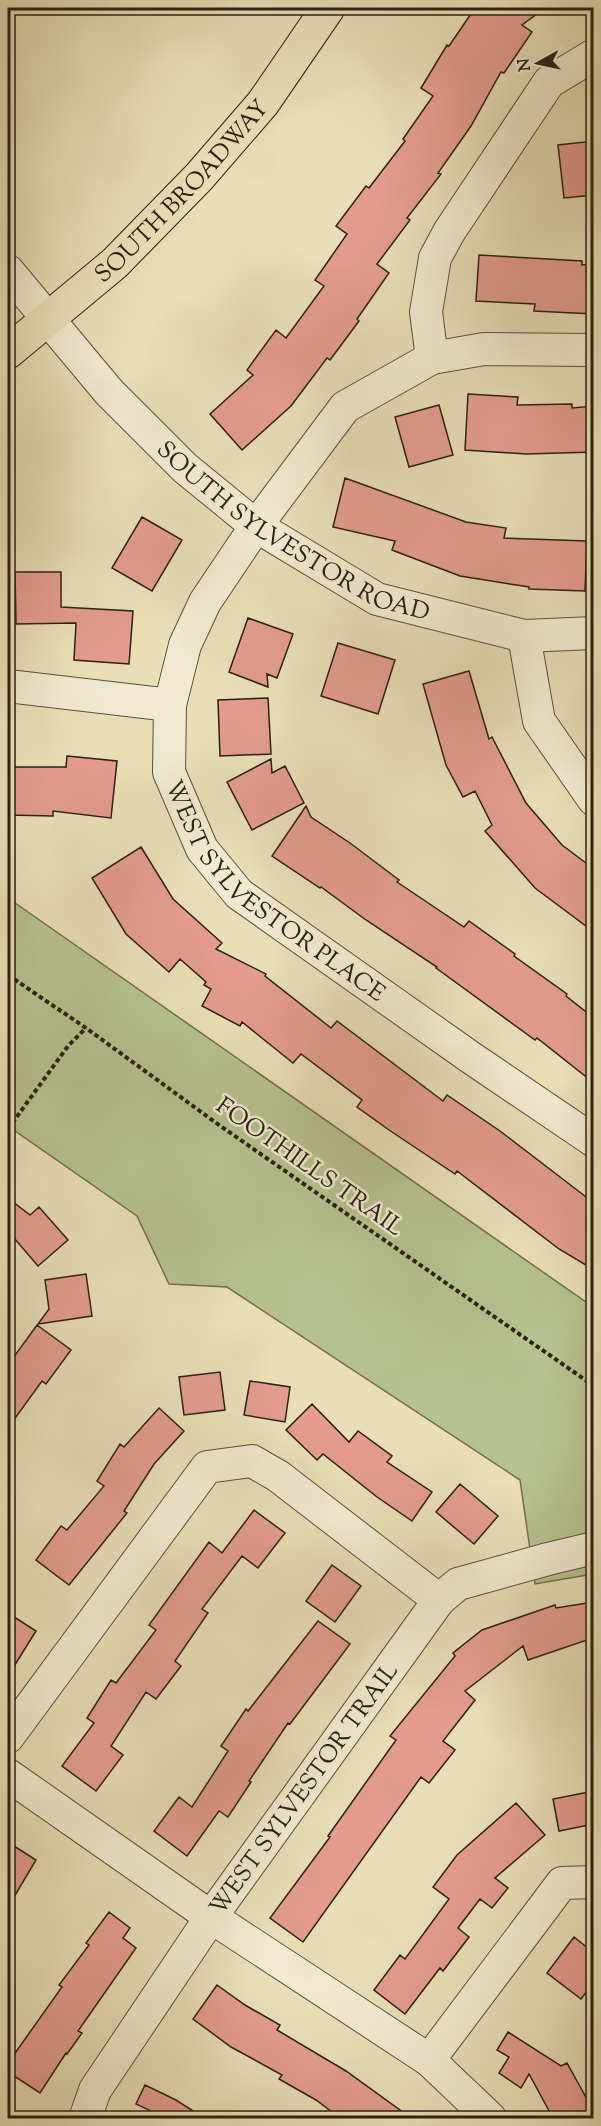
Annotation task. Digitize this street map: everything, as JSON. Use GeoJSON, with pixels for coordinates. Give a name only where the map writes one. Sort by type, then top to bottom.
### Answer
{"type":"FeatureCollection","features":[{"type":"Feature","properties":{"kind":"main road","name":"SOUTH BROADWAY"},"geometry":{"type":"LineString","coordinates":[[8,352],[115,263],[199,177],[262,103],[328,8]]}},
{"type":"Feature","properties":{"kind":"street"},"geometry":{"type":"LineString","coordinates":[[432,358],[426,312],[435,258],[449,232],[549,82],[594,55]]}},
{"type":"Feature","properties":{"kind":"street","name":"SOUTH SYLVESTOR ROAD"},"geometry":{"type":"LineString","coordinates":[[8,271],[109,392],[185,468],[256,526],[377,599],[524,636],[594,633]]}},
{"type":"Feature","properties":{"kind":"street","name":"WEST SYLVESTOR PLACE"},"geometry":{"type":"LineString","coordinates":[[594,350],[484,349],[432,358],[345,407],[256,526],[205,602],[185,645],[170,705],[169,772],[202,849],[239,894],[470,1058],[594,1141]]}},
{"type":"Feature","properties":{"kind":"street"},"geometry":{"type":"LineString","coordinates":[[524,636],[539,721],[594,800]]}},
{"type":"Feature","properties":{"kind":"street"},"geometry":{"type":"LineString","coordinates":[[8,686],[170,705]]}},
{"type":"Feature","properties":{"kind":"street"},"geometry":{"type":"LineString","coordinates":[[8,1737],[207,1467],[252,1461],[278,1476],[440,1600]]}},
{"type":"Feature","properties":{"kind":"street","name":"WEST SYLVESTOR TRAIL"},"geometry":{"type":"LineString","coordinates":[[89,2118],[87,2113],[94,2090],[211,1917],[440,1600],[458,1584],[594,1548]]}},
{"type":"Feature","properties":{"kind":"street"},"geometry":{"type":"LineString","coordinates":[[8,1775],[211,1917],[429,2060],[490,2118]]}},
{"type":"Feature","properties":{"kind":"street"},"geometry":{"type":"LineString","coordinates":[[429,2060],[562,1883],[594,1882]]}},
{"type":"Feature","properties":{"kind":"path","name":"FOOTHILLS TRAIL"},"geometry":{"type":"LineString","coordinates":[[8,975],[594,1386]]}},
{"type":"Feature","properties":{"kind":"path"},"geometry":{"type":"LineString","coordinates":[[8,1129],[68,1046],[86,1028]]}},
{"type":"Feature","properties":{"kind":"green space"},"geometry":{"type":"Polygon","coordinates":[[[8,898],[593,1307],[593,1574],[535,1584],[520,1480],[227,1287],[169,1284],[137,1216],[8,1126],[8,898]]]}},
{"type":"Feature","properties":{"kind":"building"},"geometry":{"type":"Polygon","coordinates":[[[475,8],[545,8],[522,25],[532,32],[504,73],[501,72],[471,126],[438,173],[441,174],[407,218],[410,220],[377,264],[389,273],[357,319],[359,321],[330,360],[327,358],[291,406],[242,450],[210,414],[253,375],[247,370],[276,330],[286,338],[324,286],[315,280],[347,234],[336,226],[366,186],[369,188],[405,141],[403,139],[433,96],[421,88],[447,45],[449,46],[475,8]]]}},
{"type":"Feature","properties":{"kind":"building"},"geometry":{"type":"Polygon","coordinates":[[[594,141],[594,195],[564,198],[558,145],[594,141]]]}},
{"type":"Feature","properties":{"kind":"building"},"geometry":{"type":"Polygon","coordinates":[[[479,255],[582,261],[582,265],[594,264],[594,314],[534,311],[535,304],[476,301],[479,255]]]}},
{"type":"Feature","properties":{"kind":"building"},"geometry":{"type":"Polygon","coordinates":[[[468,394],[518,397],[517,405],[572,404],[572,408],[594,406],[594,452],[526,454],[465,450],[468,394]]]}},
{"type":"Feature","properties":{"kind":"building"},"geometry":{"type":"Polygon","coordinates":[[[439,405],[453,455],[409,467],[395,417],[439,405]]]}},
{"type":"Feature","properties":{"kind":"building"},"geometry":{"type":"Polygon","coordinates":[[[345,478],[466,522],[506,528],[504,538],[587,541],[585,591],[529,589],[529,587],[460,576],[392,550],[395,541],[333,527],[345,478]]]}},
{"type":"Feature","properties":{"kind":"building"},"geometry":{"type":"Polygon","coordinates":[[[142,517],[182,540],[152,591],[112,568],[142,517]]]}},
{"type":"Feature","properties":{"kind":"building"},"geometry":{"type":"Polygon","coordinates":[[[15,572],[61,572],[61,607],[133,611],[129,664],[74,660],[76,623],[16,624],[15,572]]]}},
{"type":"Feature","properties":{"kind":"building"},"geometry":{"type":"Polygon","coordinates":[[[248,618],[293,634],[277,678],[267,674],[268,687],[229,672],[248,618]]]}},
{"type":"Feature","properties":{"kind":"building"},"geometry":{"type":"Polygon","coordinates":[[[338,643],[395,660],[378,714],[321,696],[338,643]]]}},
{"type":"Feature","properties":{"kind":"building"},"geometry":{"type":"Polygon","coordinates":[[[469,671],[489,739],[492,737],[526,803],[562,845],[594,869],[594,932],[535,888],[485,831],[492,825],[475,791],[463,797],[446,765],[423,684],[469,671]]]}},
{"type":"Feature","properties":{"kind":"building"},"geometry":{"type":"Polygon","coordinates":[[[268,698],[271,754],[220,756],[218,700],[268,698]]]}},
{"type":"Feature","properties":{"kind":"building"},"geometry":{"type":"Polygon","coordinates":[[[67,756],[117,761],[111,818],[53,811],[53,816],[8,815],[8,767],[66,767],[67,756]]]}},
{"type":"Feature","properties":{"kind":"building"},"geometry":{"type":"Polygon","coordinates":[[[271,759],[272,773],[285,766],[304,803],[252,830],[227,782],[271,759]]]}},
{"type":"Feature","properties":{"kind":"building"},"geometry":{"type":"Polygon","coordinates":[[[306,806],[311,817],[399,880],[397,882],[464,927],[469,921],[567,994],[566,996],[594,1018],[594,1083],[537,1038],[535,1040],[437,967],[272,856],[306,806]]]}},
{"type":"Feature","properties":{"kind":"building"},"geometry":{"type":"Polygon","coordinates":[[[141,847],[173,899],[222,943],[216,949],[266,974],[265,976],[331,1028],[337,1021],[443,1101],[447,1095],[500,1131],[594,1203],[594,1270],[559,1249],[457,1171],[455,1174],[357,1107],[362,1100],[301,1054],[293,1063],[242,1022],[240,1026],[202,1006],[211,989],[204,985],[206,982],[180,959],[169,972],[126,934],[92,878],[141,847]]]}},
{"type":"Feature","properties":{"kind":"building"},"geometry":{"type":"Polygon","coordinates":[[[8,1198],[30,1215],[39,1207],[68,1240],[38,1266],[8,1231],[8,1198]]]}},
{"type":"Feature","properties":{"kind":"building"},"geometry":{"type":"Polygon","coordinates":[[[86,1274],[92,1316],[38,1324],[49,1309],[45,1280],[86,1274]]]}},
{"type":"Feature","properties":{"kind":"building"},"geometry":{"type":"Polygon","coordinates":[[[37,1325],[71,1350],[46,1384],[42,1381],[8,1428],[8,1365],[37,1325]]]}},
{"type":"Feature","properties":{"kind":"building"},"geometry":{"type":"Polygon","coordinates":[[[220,1372],[225,1410],[184,1415],[179,1377],[220,1372]]]}},
{"type":"Feature","properties":{"kind":"building"},"geometry":{"type":"Polygon","coordinates":[[[250,1381],[290,1387],[285,1422],[244,1415],[250,1381]]]}},
{"type":"Feature","properties":{"kind":"building"},"geometry":{"type":"Polygon","coordinates":[[[312,1404],[349,1442],[358,1431],[392,1456],[387,1462],[432,1492],[412,1521],[377,1497],[323,1454],[317,1460],[286,1430],[312,1404]]]}},
{"type":"Feature","properties":{"kind":"building"},"geometry":{"type":"Polygon","coordinates":[[[159,1408],[184,1431],[154,1464],[124,1511],[127,1513],[69,1585],[36,1560],[61,1526],[67,1530],[104,1486],[97,1481],[120,1444],[124,1447],[159,1408]]]}},
{"type":"Feature","properties":{"kind":"building"},"geometry":{"type":"Polygon","coordinates":[[[460,1484],[498,1516],[474,1544],[436,1512],[460,1484]]]}},
{"type":"Feature","properties":{"kind":"building"},"geometry":{"type":"Polygon","coordinates":[[[254,1510],[285,1533],[258,1568],[242,1556],[202,1609],[208,1613],[175,1661],[181,1666],[156,1699],[146,1692],[111,1746],[123,1755],[96,1791],[62,1766],[94,1723],[87,1718],[111,1680],[116,1683],[156,1630],[149,1625],[209,1542],[222,1553],[254,1510]]]}},
{"type":"Feature","properties":{"kind":"building"},"geometry":{"type":"Polygon","coordinates":[[[332,1565],[361,1586],[335,1622],[306,1601],[332,1565]]]}},
{"type":"Feature","properties":{"kind":"building"},"geometry":{"type":"Polygon","coordinates":[[[594,1602],[594,1640],[584,1641],[528,1660],[523,1646],[465,1691],[475,1700],[443,1741],[455,1750],[429,1783],[421,1777],[303,1942],[270,1918],[330,1837],[328,1836],[396,1740],[390,1736],[455,1656],[453,1653],[482,1630],[555,1605],[556,1608],[594,1602]]]}},
{"type":"Feature","properties":{"kind":"building"},"geometry":{"type":"Polygon","coordinates":[[[8,1613],[36,1631],[8,1676],[8,1613]]]}},
{"type":"Feature","properties":{"kind":"building"},"geometry":{"type":"Polygon","coordinates":[[[318,1621],[350,1644],[290,1724],[288,1723],[228,1817],[219,1811],[187,1856],[154,1831],[179,1797],[192,1807],[228,1751],[221,1746],[246,1709],[248,1711],[318,1621]]]}},
{"type":"Feature","properties":{"kind":"building"},"geometry":{"type":"Polygon","coordinates":[[[594,1791],[594,1824],[559,1831],[553,1799],[594,1791]]]}},
{"type":"Feature","properties":{"kind":"building"},"geometry":{"type":"Polygon","coordinates":[[[516,1803],[545,1835],[495,1878],[508,1888],[492,1908],[480,1899],[458,1928],[469,1937],[443,1971],[440,1968],[405,2014],[374,1990],[400,1955],[405,1959],[449,1899],[433,1887],[457,1855],[516,1803]]]}},
{"type":"Feature","properties":{"kind":"building"},"geometry":{"type":"Polygon","coordinates":[[[14,1846],[36,1860],[8,1907],[8,1857],[14,1846]]]}},
{"type":"Feature","properties":{"kind":"building"},"geometry":{"type":"Polygon","coordinates":[[[109,1912],[130,1928],[123,1938],[136,1948],[78,2031],[82,2033],[40,2093],[8,2072],[8,2063],[62,1987],[59,1985],[89,1945],[86,1943],[109,1912]]]}},
{"type":"Feature","properties":{"kind":"building"},"geometry":{"type":"Polygon","coordinates":[[[574,1937],[594,1953],[594,1982],[581,1999],[547,1973],[574,1937]]]}},
{"type":"Feature","properties":{"kind":"building"},"geometry":{"type":"Polygon","coordinates":[[[217,1985],[245,2005],[280,2025],[277,2030],[346,2071],[411,2118],[340,2118],[316,2100],[279,2079],[282,2075],[231,2047],[193,2019],[217,1985]]]}},
{"type":"Feature","properties":{"kind":"building"},"geometry":{"type":"Polygon","coordinates":[[[508,2032],[561,2066],[567,2063],[594,2112],[594,2118],[553,2118],[529,2074],[521,2088],[499,2073],[509,2057],[497,2050],[508,2032]]]}},
{"type":"Feature","properties":{"kind":"building"},"geometry":{"type":"Polygon","coordinates":[[[145,2085],[176,2100],[204,2118],[145,2118],[149,2110],[136,2104],[145,2085]]]}}]}
